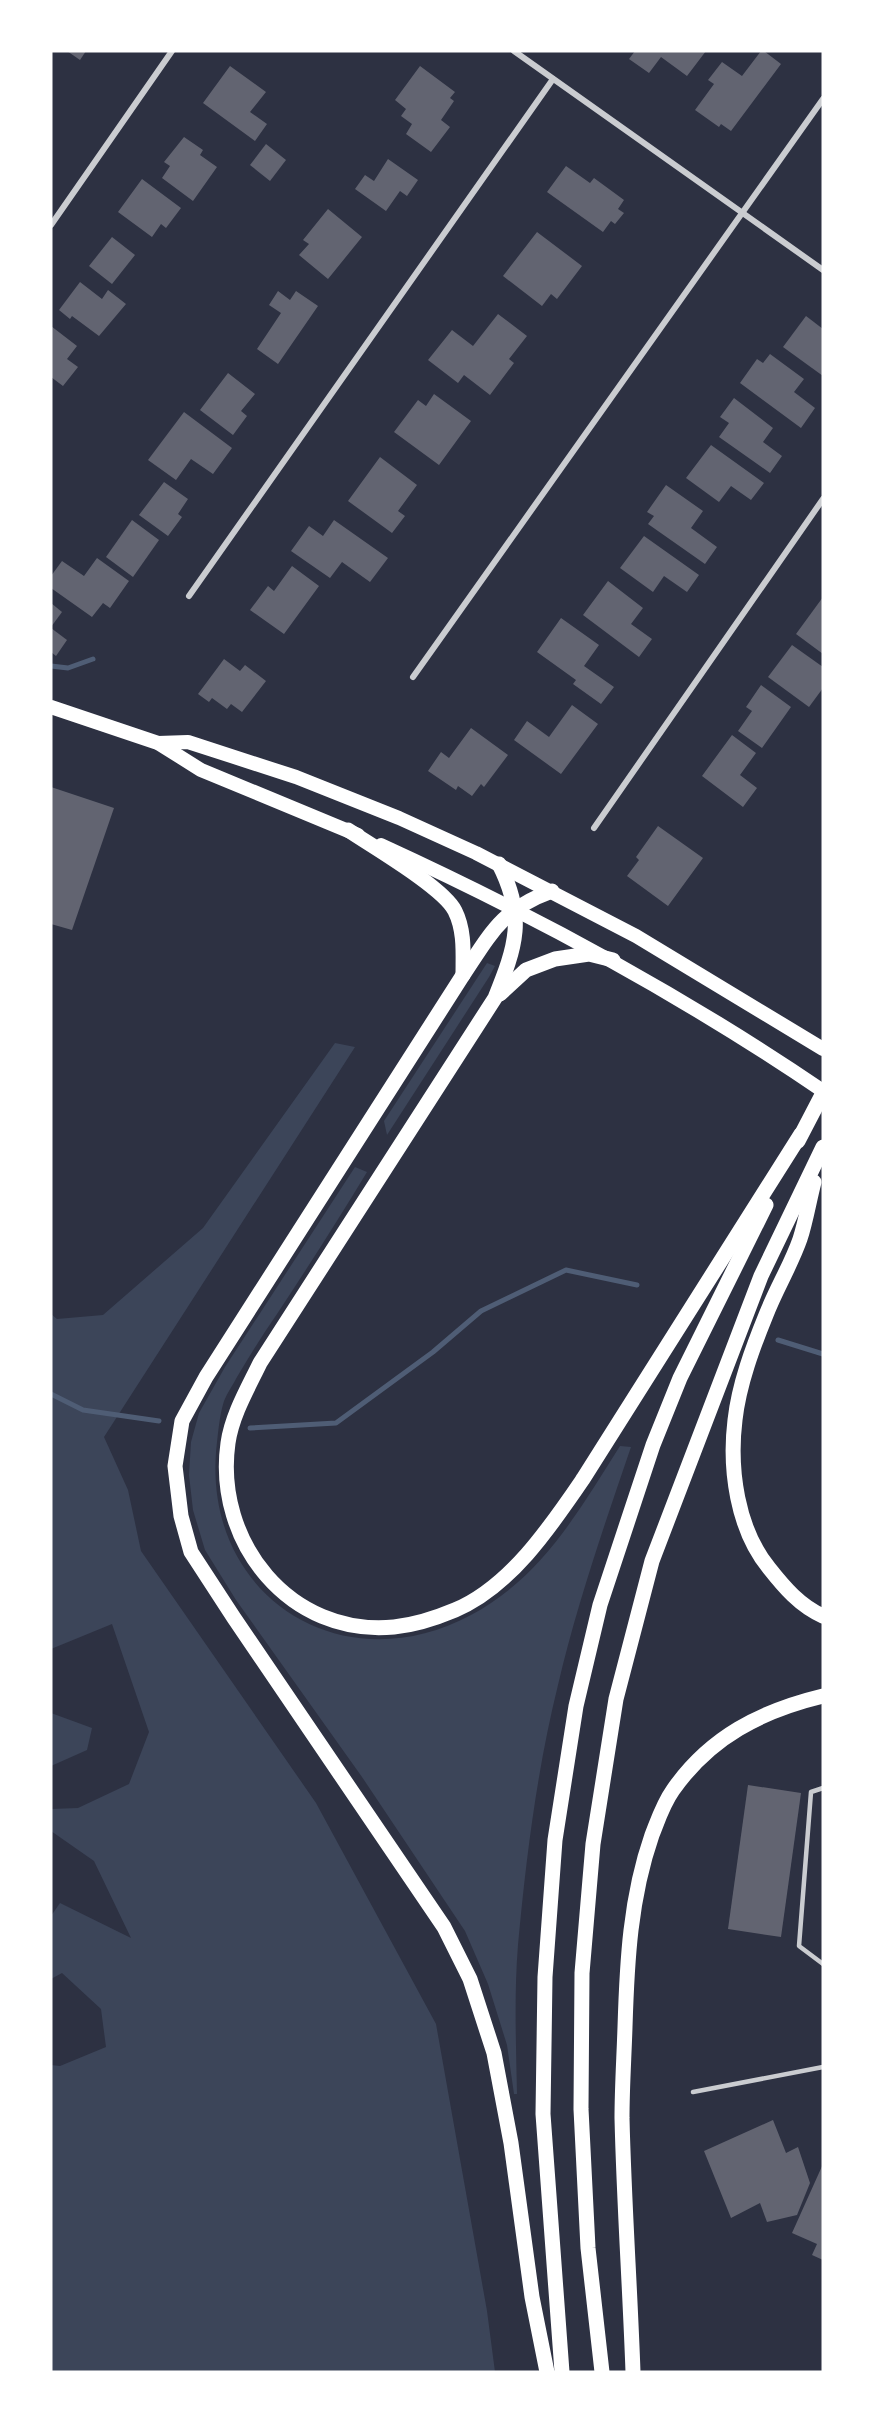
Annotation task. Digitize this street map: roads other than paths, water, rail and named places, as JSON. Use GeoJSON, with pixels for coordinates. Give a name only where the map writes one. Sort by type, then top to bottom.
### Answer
{"type":"FeatureCollection","features":[{"type":"Feature","properties":{"kind":"highway"},"geometry":{"type":"LineString","coordinates":[[348,830],[430,885],[455,909],[463,937],[463,975]]}},
{"type":"Feature","properties":{"kind":"highway"},"geometry":{"type":"LineString","coordinates":[[499,864],[511,893],[515,944],[495,998],[260,1364],[240,1403],[228,1442],[226,1486],[234,1521],[248,1552],[268,1579],[295,1602],[324,1617],[372,1627],[394,1627],[421,1622],[457,1610],[505,1576],[531,1549],[583,1479],[801,1134]]}},
{"type":"Feature","properties":{"kind":"highway"},"geometry":{"type":"LineString","coordinates":[[547,2372],[532,2297],[511,2143],[494,2053],[470,1979],[444,1927],[191,1552],[181,1516],[175,1466],[182,1421],[206,1377],[463,975],[497,924],[514,909],[552,891]]}},
{"type":"Feature","properties":{"kind":"highway"},"geometry":{"type":"LineString","coordinates":[[495,998],[526,970],[555,959],[589,954],[613,960]]}},
{"type":"Feature","properties":{"kind":"highway"},"geometry":{"type":"LineString","coordinates":[[562,2372],[543,2114],[545,1977],[555,1840],[576,1706],[600,1605],[653,1444],[680,1378],[823,1092]]}},
{"type":"Feature","properties":{"kind":"highway"},"geometry":{"type":"LineString","coordinates":[[822,1148],[800,1240],[766,1314],[748,1364],[735,1419],[734,1469],[742,1516],[758,1555],[785,1588],[813,1611],[823,1616]]}},
{"type":"Feature","properties":{"kind":"highway"},"geometry":{"type":"LineString","coordinates":[[602,2372],[588,2248],[582,2132],[582,1973],[593,1844],[616,1699],[652,1561],[761,1276],[822,1148]]}},
{"type":"Feature","properties":{"kind":"highway"},"geometry":{"type":"LineString","coordinates":[[633,2372],[622,2117],[627,1956],[633,1906],[645,1856],[661,1812],[672,1791],[707,1751],[726,1735],[752,1721],[795,1703],[823,1696]]}},
{"type":"Feature","properties":{"kind":"main road"},"geometry":{"type":"LineString","coordinates":[[51,707],[158,743],[201,770],[348,830],[514,909],[613,960],[783,1064],[823,1092]]}},
{"type":"Feature","properties":{"kind":"main road"},"geometry":{"type":"LineString","coordinates":[[158,743],[188,742],[296,777],[399,818],[499,864],[636,936],[823,1049]]}},
{"type":"Feature","properties":{"kind":"street"},"geometry":{"type":"LineString","coordinates":[[51,225],[172,51]]}},
{"type":"Feature","properties":{"kind":"street"},"geometry":{"type":"LineString","coordinates":[[514,51],[823,270]]}},
{"type":"Feature","properties":{"kind":"street"},"geometry":{"type":"LineString","coordinates":[[189,596],[553,79]]}},
{"type":"Feature","properties":{"kind":"street"},"geometry":{"type":"LineString","coordinates":[[413,677],[823,99]]}},
{"type":"Feature","properties":{"kind":"street"},"geometry":{"type":"LineString","coordinates":[[594,828],[823,499]]}},
{"type":"Feature","properties":{"kind":"lane"},"geometry":{"type":"LineString","coordinates":[[823,1788],[811,1792],[799,1946],[823,1964]]}},
{"type":"Feature","properties":{"kind":"lane"},"geometry":{"type":"LineString","coordinates":[[693,2092],[823,2067]]}},
{"type":"Feature","properties":{"kind":"waterway"},"geometry":{"type":"LineString","coordinates":[[51,666],[68,668],[93,659]]}},
{"type":"Feature","properties":{"kind":"waterway"},"geometry":{"type":"LineString","coordinates":[[250,1428],[336,1423],[433,1352],[481,1311],[566,1270],[637,1285]]}},
{"type":"Feature","properties":{"kind":"waterway"},"geometry":{"type":"LineString","coordinates":[[778,1340],[823,1354]]}},
{"type":"Feature","properties":{"kind":"waterway"},"geometry":{"type":"LineString","coordinates":[[51,1394],[83,1410],[159,1421]]}}]}
